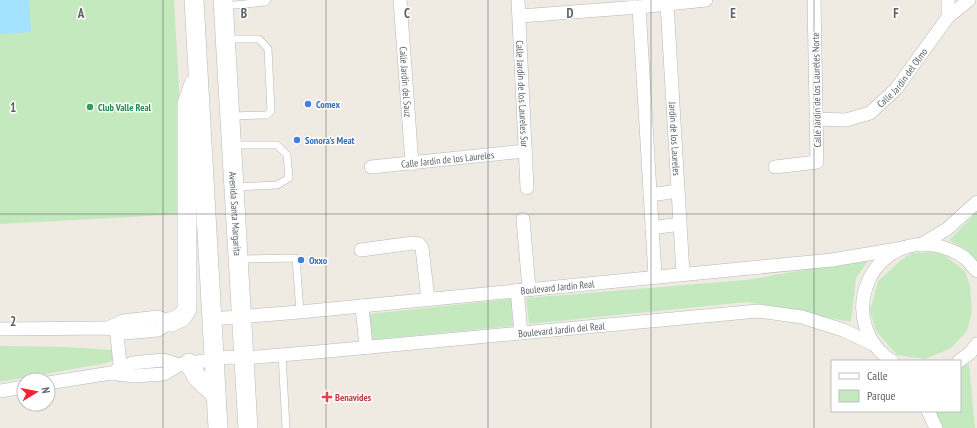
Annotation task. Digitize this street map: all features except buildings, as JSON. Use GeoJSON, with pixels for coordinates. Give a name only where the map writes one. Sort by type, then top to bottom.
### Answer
{"type":"FeatureCollection","features":[{"type":"Feature","properties":{"kind":"main road"},"geometry":{"type":"LineString","coordinates":[[194,0],[218,428]]}},
{"type":"Feature","properties":{"kind":"main road","name":"Avenida Santa Margarita"},"geometry":{"type":"LineString","coordinates":[[224,3],[248,428]]}},
{"type":"Feature","properties":{"kind":"main road"},"geometry":{"type":"LineString","coordinates":[[197,45],[212,46],[216,51],[225,110],[230,116]]}},
{"type":"Feature","properties":{"kind":"main road"},"geometry":{"type":"LineString","coordinates":[[171,322],[182,316],[187,309],[187,104],[198,72]]}},
{"type":"Feature","properties":{"kind":"main road"},"geometry":{"type":"LineString","coordinates":[[184,364],[216,395]]}},
{"type":"Feature","properties":{"kind":"street","name":"Calle Jardín del Sauz"},"geometry":{"type":"LineString","coordinates":[[400,0],[412,164]]}},
{"type":"Feature","properties":{"kind":"street","name":"Calle Jardín de los Laureles Sur"},"geometry":{"type":"LineString","coordinates":[[518,0],[520,16],[527,188]]}},
{"type":"Feature","properties":{"kind":"street"},"geometry":{"type":"LineString","coordinates":[[520,16],[639,7],[706,0]]}},
{"type":"Feature","properties":{"kind":"street","name":"Calle Jardín de los Laureles Norte"},"geometry":{"type":"LineString","coordinates":[[775,167],[817,162],[814,0]]}},
{"type":"Feature","properties":{"kind":"street"},"geometry":{"type":"LineString","coordinates":[[948,0],[948,17]]}},
{"type":"Feature","properties":{"kind":"street","name":"Calle Jardín del Olmo"},"geometry":{"type":"LineString","coordinates":[[816,118],[846,120],[870,113],[896,89],[948,17],[969,0]]}},
{"type":"Feature","properties":{"kind":"street","name":"Jardín de los Laureles"},"geometry":{"type":"LineString","coordinates":[[667,4],[683,274]]}},
{"type":"Feature","properties":{"kind":"street"},"geometry":{"type":"LineString","coordinates":[[639,7],[655,276]]}},
{"type":"Feature","properties":{"kind":"street","name":"Calle Jardín de los Laureles"},"geometry":{"type":"LineString","coordinates":[[371,167],[526,152]]}},
{"type":"Feature","properties":{"kind":"street"},"geometry":{"type":"LineString","coordinates":[[650,194],[678,191]]}},
{"type":"Feature","properties":{"kind":"street"},"geometry":{"type":"LineString","coordinates":[[922,244],[947,229],[977,202]]}},
{"type":"Feature","properties":{"kind":"street"},"geometry":{"type":"LineString","coordinates":[[521,333],[523,290],[523,219]]}},
{"type":"Feature","properties":{"kind":"street"},"geometry":{"type":"LineString","coordinates":[[652,228],[680,224]]}},
{"type":"Feature","properties":{"kind":"street"},"geometry":{"type":"LineString","coordinates":[[361,250],[413,243],[419,244],[422,248],[428,299]]}},
{"type":"Feature","properties":{"kind":"street"},"geometry":{"type":"LineString","coordinates":[[922,244],[944,247],[964,257],[977,271]]}},
{"type":"Feature","properties":{"kind":"street","name":"Boulevard Jardín Real"},"geometry":{"type":"LineString","coordinates":[[211,319],[300,312],[655,276],[832,260],[922,244]]}},
{"type":"Feature","properties":{"kind":"street"},"geometry":{"type":"LineString","coordinates":[[891,360],[873,344],[866,329],[862,312],[863,295],[869,279],[879,264],[892,253],[903,248]]}},
{"type":"Feature","properties":{"kind":"street"},"geometry":{"type":"LineString","coordinates":[[362,306],[366,347]]}},
{"type":"Feature","properties":{"kind":"street","name":"Boulevard Jardín del Real"},"geometry":{"type":"LineString","coordinates":[[56,382],[118,372],[134,376],[164,374],[184,364],[228,357],[244,358],[758,311],[802,317],[843,330],[873,344]]}},
{"type":"Feature","properties":{"kind":"street"},"geometry":{"type":"LineString","coordinates":[[0,329],[114,328],[125,333],[158,330],[171,322]]}},
{"type":"Feature","properties":{"kind":"street"},"geometry":{"type":"LineString","coordinates":[[114,328],[118,372]]}},
{"type":"Feature","properties":{"kind":"street"},"geometry":{"type":"LineString","coordinates":[[960,360],[970,353],[977,344]]}},
{"type":"Feature","properties":{"kind":"street"},"geometry":{"type":"LineString","coordinates":[[0,391],[16,388]]}},
{"type":"Feature","properties":{"kind":"street"},"geometry":{"type":"LineString","coordinates":[[928,412],[936,428]]}},
{"type":"Feature","properties":{"kind":"lane"},"geometry":{"type":"LineString","coordinates":[[224,3],[265,2],[267,0]]}},
{"type":"Feature","properties":{"kind":"lane"},"geometry":{"type":"LineString","coordinates":[[226,39],[259,39],[268,49],[271,111],[267,116],[230,116]]}},
{"type":"Feature","properties":{"kind":"lane"},"geometry":{"type":"LineString","coordinates":[[232,145],[277,145],[287,155],[289,178],[277,185],[234,187]]}},
{"type":"Feature","properties":{"kind":"lane"},"geometry":{"type":"LineString","coordinates":[[238,259],[296,258],[300,312]]}},
{"type":"Feature","properties":{"kind":"lane"},"geometry":{"type":"LineString","coordinates":[[282,354],[286,428]]}},
{"type":"Feature","properties":{"kind":"green space","name":"Club Valle Real"},"geometry":{"type":"Polygon","coordinates":[[[0,0],[174,0],[186,214],[0,224],[0,0]]]}},
{"type":"Feature","properties":{"kind":"green space"},"geometry":{"type":"Polygon","coordinates":[[[977,212],[977,261],[964,248],[949,240],[977,212]]]}},
{"type":"Feature","properties":{"kind":"green space"},"geometry":{"type":"Polygon","coordinates":[[[940,252],[965,271],[970,286],[972,311],[967,331],[951,348],[925,359],[897,355],[876,331],[870,311],[878,281],[911,253],[940,252]]]}},
{"type":"Feature","properties":{"kind":"green space"},"geometry":{"type":"Polygon","coordinates":[[[868,261],[856,278],[851,322],[747,302],[529,324],[526,298],[746,280],[868,261]]]}},
{"type":"Feature","properties":{"kind":"green space"},"geometry":{"type":"Polygon","coordinates":[[[511,299],[513,326],[371,340],[369,314],[511,299]]]}},
{"type":"Feature","properties":{"kind":"green space"},"geometry":{"type":"Polygon","coordinates":[[[0,346],[65,347],[112,350],[114,352],[113,360],[107,363],[56,372],[16,372],[16,379],[0,382],[0,346]]]}},
{"type":"Feature","properties":{"kind":"green space"},"geometry":{"type":"Polygon","coordinates":[[[969,364],[975,428],[940,428],[932,412],[961,412],[961,367],[969,364]]]}},
{"type":"Feature","properties":{"kind":"water"},"geometry":{"type":"Polygon","coordinates":[[[0,0],[29,0],[31,32],[0,34],[0,0]]]}},
{"type":"Feature","properties":{"kind":"place","name":"Comex"},"geometry":{"type":"Point","coordinates":[308,104]}},
{"type":"Feature","properties":{"kind":"place","name":"Club Valle Real"},"geometry":{"type":"Point","coordinates":[90,107]}},
{"type":"Feature","properties":{"kind":"place","name":"Sonora's Meat"},"geometry":{"type":"Point","coordinates":[297,140]}},
{"type":"Feature","properties":{"kind":"place","name":"Oxxo"},"geometry":{"type":"Point","coordinates":[301,260]}},
{"type":"Feature","properties":{"kind":"place","name":"Benavides"},"geometry":{"type":"Point","coordinates":[327,397]}}]}
